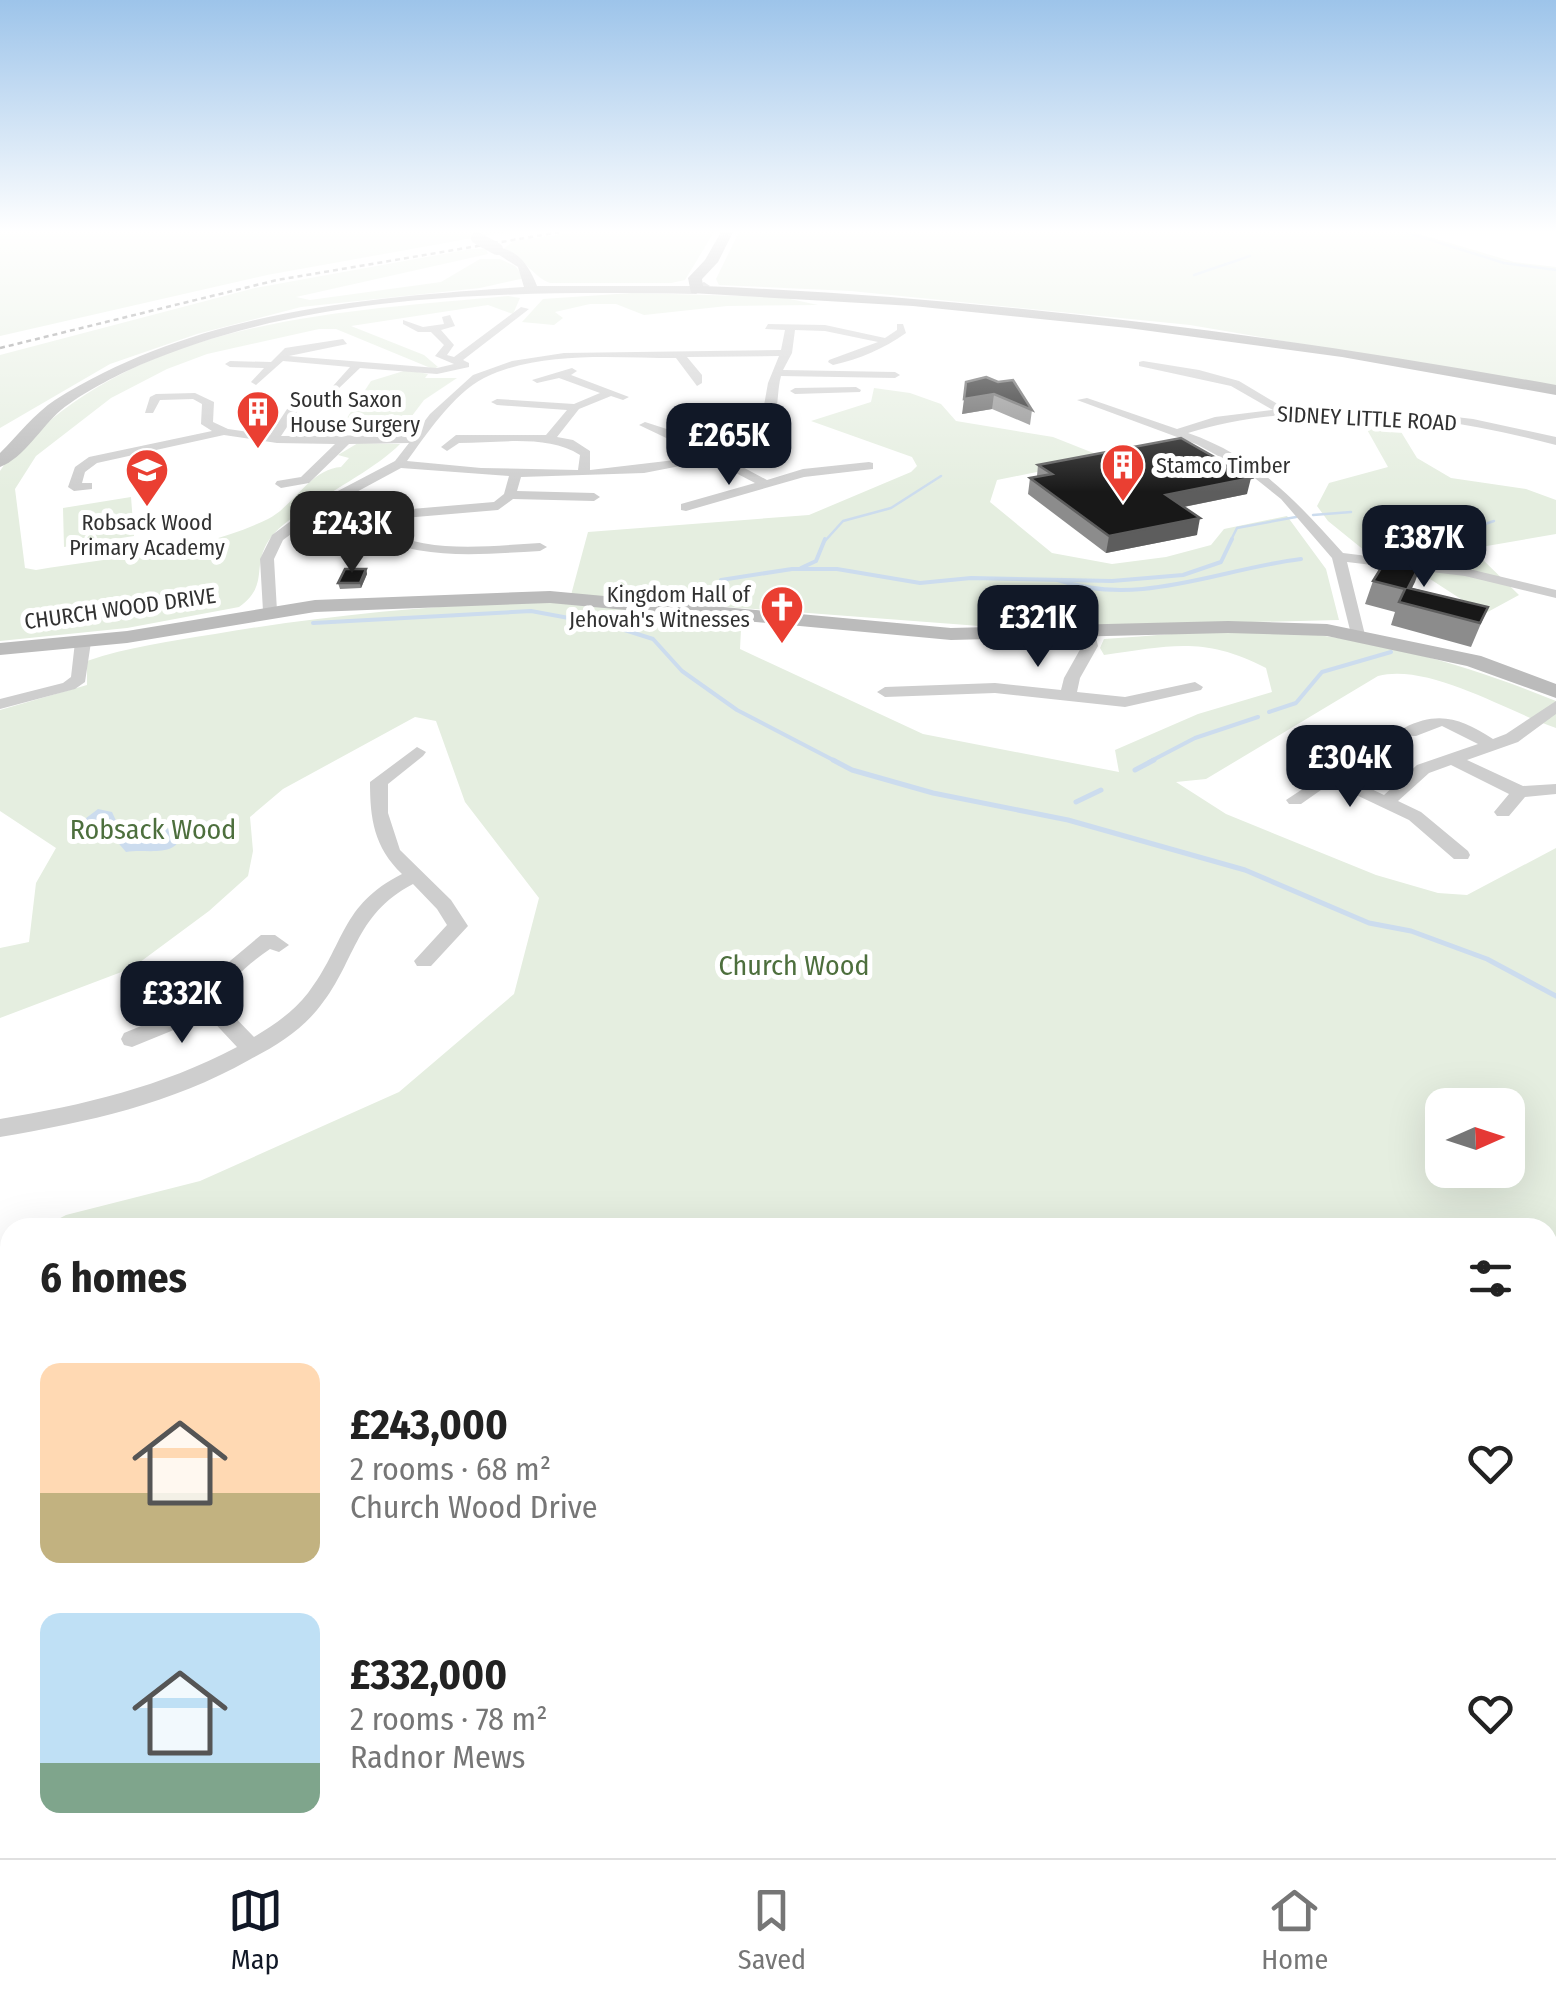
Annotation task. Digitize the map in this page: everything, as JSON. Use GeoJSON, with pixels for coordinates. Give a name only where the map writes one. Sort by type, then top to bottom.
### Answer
{"type":"FeatureCollection","features":[{"type":"Feature","properties":{"kind":"main road"},"geometry":{"type":"LineString","coordinates":[[1109,319],[1371,356],[1556,390]]}},
{"type":"Feature","properties":{"kind":"street"},"geometry":{"type":"LineString","coordinates":[[0,462],[22,435],[61,403],[116,373],[191,342],[291,319]]}},
{"type":"Feature","properties":{"kind":"street"},"geometry":{"type":"LineString","coordinates":[[230,364],[359,363],[437,371],[459,363],[512,319]]}},
{"type":"Feature","properties":{"kind":"street"},"geometry":{"type":"LineString","coordinates":[[406,322],[428,330],[449,345],[440,356],[492,370]]}},
{"type":"Feature","properties":{"kind":"street"},"geometry":{"type":"LineString","coordinates":[[428,330],[448,322]]}},
{"type":"Feature","properties":{"kind":"street"},"geometry":{"type":"LineString","coordinates":[[833,362],[888,341],[902,331],[900,326]]}},
{"type":"Feature","properties":{"kind":"street"},"geometry":{"type":"LineString","coordinates":[[768,327],[854,332],[888,341]]}},
{"type":"Feature","properties":{"kind":"street"},"geometry":{"type":"LineString","coordinates":[[399,464],[516,474],[664,466],[709,456],[748,441],[764,426],[771,414],[776,373],[787,354],[790,327]]}},
{"type":"Feature","properties":{"kind":"street"},"geometry":{"type":"LineString","coordinates":[[256,382],[303,346],[343,342]]}},
{"type":"Feature","properties":{"kind":"street"},"geometry":{"type":"LineString","coordinates":[[678,354],[697,380],[680,377]]}},
{"type":"Feature","properties":{"kind":"street"},"geometry":{"type":"LineString","coordinates":[[270,611],[267,559],[277,538],[320,506],[399,464],[434,416],[464,385],[492,370],[564,356],[787,354]]}},
{"type":"Feature","properties":{"kind":"street"},"geometry":{"type":"LineString","coordinates":[[338,385],[359,363]]}},
{"type":"Feature","properties":{"kind":"street"},"geometry":{"type":"LineString","coordinates":[[1143,364],[1226,379],[1256,392],[1283,413]]}},
{"type":"Feature","properties":{"kind":"street"},"geometry":{"type":"LineString","coordinates":[[537,380],[574,371]]}},
{"type":"Feature","properties":{"kind":"street"},"geometry":{"type":"LineString","coordinates":[[776,373],[895,375]]}},
{"type":"Feature","properties":{"kind":"street"},"geometry":{"type":"LineString","coordinates":[[559,374],[624,397]]}},
{"type":"Feature","properties":{"kind":"street"},"geometry":{"type":"LineString","coordinates":[[834,390],[835,376]]}},
{"type":"Feature","properties":{"kind":"street"},"geometry":{"type":"LineString","coordinates":[[506,390],[493,406],[575,407],[609,393]]}},
{"type":"Feature","properties":{"kind":"street"},"geometry":{"type":"LineString","coordinates":[[801,392],[856,390]]}},
{"type":"Feature","properties":{"kind":"street"},"geometry":{"type":"LineString","coordinates":[[149,410],[156,398],[204,398],[207,424],[222,432],[274,438],[420,439]]}},
{"type":"Feature","properties":{"kind":"street"},"geometry":{"type":"LineString","coordinates":[[274,438],[300,400]]}},
{"type":"Feature","properties":{"kind":"street"},"geometry":{"type":"LineString","coordinates":[[1083,400],[1179,432],[1250,468],[1284,496],[1339,557],[1357,635]]}},
{"type":"Feature","properties":{"kind":"street"},"geometry":{"type":"LineString","coordinates":[[549,439],[575,407]]}},
{"type":"Feature","properties":{"kind":"street","name":"SIDNEY LITTLE ROAD"},"geometry":{"type":"LineString","coordinates":[[1179,432],[1235,416],[1283,413],[1452,422],[1509,428],[1556,441]]}},
{"type":"Feature","properties":{"kind":"street"},"geometry":{"type":"LineString","coordinates":[[667,414],[640,428],[675,436],[768,486]]}},
{"type":"Feature","properties":{"kind":"street"},"geometry":{"type":"LineString","coordinates":[[675,436],[700,426]]}},
{"type":"Feature","properties":{"kind":"street"},"geometry":{"type":"LineString","coordinates":[[88,486],[74,487],[79,470],[88,463],[142,446],[191,448],[222,432]]}},
{"type":"Feature","properties":{"kind":"street"},"geometry":{"type":"LineString","coordinates":[[282,484],[299,482],[315,471],[348,438]]}},
{"type":"Feature","properties":{"kind":"street"},"geometry":{"type":"LineString","coordinates":[[451,442],[569,442],[586,454],[584,472]]}},
{"type":"Feature","properties":{"kind":"street"},"geometry":{"type":"LineString","coordinates":[[686,507],[803,473],[868,466]]}},
{"type":"Feature","properties":{"kind":"street"},"geometry":{"type":"LineString","coordinates":[[293,470],[315,471]]}},
{"type":"Feature","properties":{"kind":"street"},"geometry":{"type":"LineString","coordinates":[[516,474],[510,495],[498,506],[388,515],[376,524],[375,532],[386,539],[450,548],[520,552],[540,547]]}},
{"type":"Feature","properties":{"kind":"street"},"geometry":{"type":"LineString","coordinates":[[510,495],[594,498]]}},
{"type":"Feature","properties":{"kind":"street"},"geometry":{"type":"LineString","coordinates":[[1339,557],[1465,572],[1556,594]]}},
{"type":"Feature","properties":{"kind":"street","name":"CHURCH WOOD DRIVE"},"geometry":{"type":"LineString","coordinates":[[0,649],[83,642],[270,611],[486,596],[550,597],[881,630],[1087,634],[1228,627],[1357,635],[1473,661],[1556,691]]}},
{"type":"Feature","properties":{"kind":"street"},"geometry":{"type":"LineString","coordinates":[[1068,697],[1072,678],[1090,646],[1087,634]]}},
{"type":"Feature","properties":{"kind":"street"},"geometry":{"type":"LineString","coordinates":[[0,704],[79,679],[83,642]]}},
{"type":"Feature","properties":{"kind":"street"},"geometry":{"type":"LineString","coordinates":[[893,694],[995,688],[1125,702],[1194,686]]}},
{"type":"Feature","properties":{"kind":"street"},"geometry":{"type":"LineString","coordinates":[[1388,800],[1424,769],[1512,738],[1556,706]]}},
{"type":"Feature","properties":{"kind":"street"},"geometry":{"type":"LineString","coordinates":[[1419,709],[1492,745]]}},
{"type":"Feature","properties":{"kind":"street"},"geometry":{"type":"LineString","coordinates":[[1410,732],[1436,718]]}},
{"type":"Feature","properties":{"kind":"street"},"geometry":{"type":"LineString","coordinates":[[417,752],[379,782],[370,812],[386,848],[448,906],[458,926],[438,954]]}},
{"type":"Feature","properties":{"kind":"street"},"geometry":{"type":"LineString","coordinates":[[1450,758],[1520,792],[1556,789]]}},
{"type":"Feature","properties":{"kind":"street"},"geometry":{"type":"LineString","coordinates":[[1295,800],[1333,774],[1388,800],[1448,849]]}},
{"type":"Feature","properties":{"kind":"street"},"geometry":{"type":"LineString","coordinates":[[1503,812],[1520,792]]}},
{"type":"Feature","properties":{"kind":"street"},"geometry":{"type":"LineString","coordinates":[[0,1128],[108,1111],[170,1092],[289,1028],[321,990],[354,920],[378,896],[414,876]]}},
{"type":"Feature","properties":{"kind":"street"},"geometry":{"type":"LineString","coordinates":[[211,1006],[214,990],[226,973],[268,940],[279,945]]}},
{"type":"Feature","properties":{"kind":"street"},"geometry":{"type":"LineString","coordinates":[[211,1006],[252,1049]]}},
{"type":"Feature","properties":{"kind":"street"},"geometry":{"type":"LineString","coordinates":[[132,1039],[211,1006]]}},
{"type":"Feature","properties":{"kind":"green space"},"geometry":{"type":"Polygon","coordinates":[[[0,319],[76,319],[0,336],[0,319]]]}},
{"type":"Feature","properties":{"kind":"green space"},"geometry":{"type":"Polygon","coordinates":[[[138,319],[256,319],[110,364],[0,428],[0,355],[138,319]]]}},
{"type":"Feature","properties":{"kind":"green space"},"geometry":{"type":"Polygon","coordinates":[[[306,319],[399,319],[351,326],[424,355],[438,367],[433,369],[336,329],[319,329],[207,354],[167,369],[111,398],[36,456],[15,489],[25,568],[36,570],[184,547],[241,530],[277,513],[320,474],[341,467],[349,458],[338,455],[358,443],[400,444],[279,529],[264,550],[254,591],[239,607],[127,628],[0,641],[0,471],[12,455],[86,394],[141,365],[199,343],[306,319]]]}},
{"type":"Feature","properties":{"kind":"green space"},"geometry":{"type":"Polygon","coordinates":[[[525,319],[562,319],[554,325],[522,322],[525,319]]]}},
{"type":"Feature","properties":{"kind":"green space"},"geometry":{"type":"Polygon","coordinates":[[[1127,319],[1556,319],[1556,388],[1190,325],[1127,319]]]}},
{"type":"Feature","properties":{"kind":"green space"},"geometry":{"type":"Polygon","coordinates":[[[407,370],[428,374],[425,378],[457,378],[424,400],[405,425],[406,431],[398,435],[349,433],[353,424],[345,421],[371,381],[407,370]]]}},
{"type":"Feature","properties":{"kind":"green space"},"geometry":{"type":"Polygon","coordinates":[[[874,388],[910,393],[941,404],[956,421],[1053,437],[1106,458],[997,480],[990,502],[1052,553],[1112,564],[1166,557],[1211,545],[1224,529],[1287,516],[1326,569],[1339,620],[1006,628],[571,595],[588,532],[809,515],[911,472],[917,466],[912,457],[811,421],[871,402],[874,388]]]}},
{"type":"Feature","properties":{"kind":"green space"},"geometry":{"type":"Polygon","coordinates":[[[1384,418],[1395,422],[1417,458],[1451,478],[1526,489],[1556,500],[1556,534],[1481,547],[1479,556],[1519,595],[1484,614],[1430,579],[1409,559],[1370,555],[1328,521],[1317,506],[1329,483],[1388,467],[1365,426],[1384,418]]]}},
{"type":"Feature","properties":{"kind":"green space"},"geometry":{"type":"Polygon","coordinates":[[[131,497],[134,536],[64,547],[63,508],[131,497]]]}},
{"type":"Feature","properties":{"kind":"green space","name":"Church Wood"},"geometry":{"type":"Polygon","coordinates":[[[552,602],[731,618],[741,629],[740,649],[923,734],[1119,772],[1115,750],[1198,714],[1272,692],[1266,668],[1224,651],[1186,646],[1104,655],[1100,648],[1104,639],[1243,630],[1324,636],[1425,656],[1556,701],[1556,728],[1444,682],[1398,674],[1378,676],[1206,779],[1176,782],[1226,814],[1376,875],[1438,893],[1467,895],[1556,848],[1556,1218],[60,1218],[200,1181],[399,1092],[514,994],[539,898],[465,802],[436,721],[415,717],[283,789],[250,817],[253,851],[248,876],[209,911],[132,968],[0,1018],[0,948],[29,942],[36,883],[56,848],[0,811],[0,710],[87,685],[87,661],[134,648],[341,616],[552,602]]]}},
{"type":"Feature","properties":{"kind":"water"},"geometry":{"type":"Polygon","coordinates":[[[98,809],[112,812],[119,827],[182,829],[180,839],[162,851],[126,852],[108,831],[87,829],[81,822],[98,809]]]}},
{"type":"Feature","properties":{"kind":"building"},"geometry":{"type":"Polygon","coordinates":[[[986,377],[998,382],[1013,380],[1032,410],[994,394],[964,399],[966,382],[986,377]]]}},
{"type":"Feature","properties":{"kind":"building","name":"Stamco Timber"},"geometry":{"type":"Polygon","coordinates":[[[1181,438],[1251,478],[1166,495],[1200,518],[1109,536],[1030,478],[1052,474],[1038,465],[1181,438]]]}},
{"type":"Feature","properties":{"kind":"building"},"geometry":{"type":"Polygon","coordinates":[[[1391,552],[1423,559],[1408,588],[1488,607],[1480,623],[1399,602],[1405,589],[1373,581],[1391,552]]]}},
{"type":"Feature","properties":{"kind":"building"},"geometry":{"type":"Polygon","coordinates":[[[345,569],[366,569],[360,583],[338,583],[345,569]]]}},
{"type":"Feature","properties":{"kind":"waterway"},"geometry":{"type":"LineString","coordinates":[[824,542],[843,521],[891,508],[941,476]]}},
{"type":"Feature","properties":{"kind":"waterway"},"geometry":{"type":"LineString","coordinates":[[1313,515],[1351,512]]}},
{"type":"Feature","properties":{"kind":"waterway"},"geometry":{"type":"LineString","coordinates":[[1230,542],[1237,528],[1296,517]]}},
{"type":"Feature","properties":{"kind":"waterway"},"geometry":{"type":"LineString","coordinates":[[1432,542],[1494,521]]}},
{"type":"Feature","properties":{"kind":"waterway"},"geometry":{"type":"LineString","coordinates":[[801,568],[816,561],[825,539]]}},
{"type":"Feature","properties":{"kind":"waterway"},"geometry":{"type":"LineString","coordinates":[[721,580],[792,569],[837,569],[920,583],[971,578],[1112,581],[1183,575],[1221,562],[1232,539]]}},
{"type":"Feature","properties":{"kind":"waterway"},"geometry":{"type":"LineString","coordinates":[[1432,542],[1437,539]]}},
{"type":"Feature","properties":{"kind":"waterway"},"geometry":{"type":"LineString","coordinates":[[1405,556],[1432,542]]}},
{"type":"Feature","properties":{"kind":"waterway"},"geometry":{"type":"LineString","coordinates":[[1058,580],[1089,588],[1149,588],[1301,559]]}},
{"type":"Feature","properties":{"kind":"waterway"},"geometry":{"type":"LineString","coordinates":[[313,623],[531,611],[612,626],[653,639],[682,671],[737,710],[837,762]]}},
{"type":"Feature","properties":{"kind":"waterway"},"geometry":{"type":"LineString","coordinates":[[1269,712],[1296,703],[1322,672],[1391,652]]}},
{"type":"Feature","properties":{"kind":"waterway"},"geometry":{"type":"LineString","coordinates":[[1149,762],[1195,738],[1258,717]]}},
{"type":"Feature","properties":{"kind":"waterway"},"geometry":{"type":"LineString","coordinates":[[833,760],[852,770],[933,793],[1068,820],[1245,870],[1369,923],[1411,931],[1487,959],[1556,996]]}},
{"type":"Feature","properties":{"kind":"waterway"},"geometry":{"type":"LineString","coordinates":[[1135,770],[1154,760]]}},
{"type":"Feature","properties":{"kind":"waterway"},"geometry":{"type":"LineString","coordinates":[[1076,802],[1101,790]]}},
{"type":"Feature","properties":{"kind":"railway"},"geometry":{"type":"LineString","coordinates":[[0,348],[119,319]]}},
{"type":"Feature","properties":{"kind":"place","name":"South Saxon House Surgery"},"geometry":{"type":"Point","coordinates":[258,450]}},
{"type":"Feature","properties":{"kind":"place","name":"Stamco Timber"},"geometry":{"type":"Point","coordinates":[1123,503]}},
{"type":"Feature","properties":{"kind":"place","name":"Robsack Wood Primary Academy"},"geometry":{"type":"Point","coordinates":[147,508]}},
{"type":"Feature","properties":{"kind":"place","name":"Kingdom Hall of Jehovah's Witnesses"},"geometry":{"type":"Point","coordinates":[782,645]}},
{"type":"Feature","properties":{"kind":"park label","name":"Robsack Wood"},"geometry":{"type":"Point","coordinates":[153,829]}}]}
